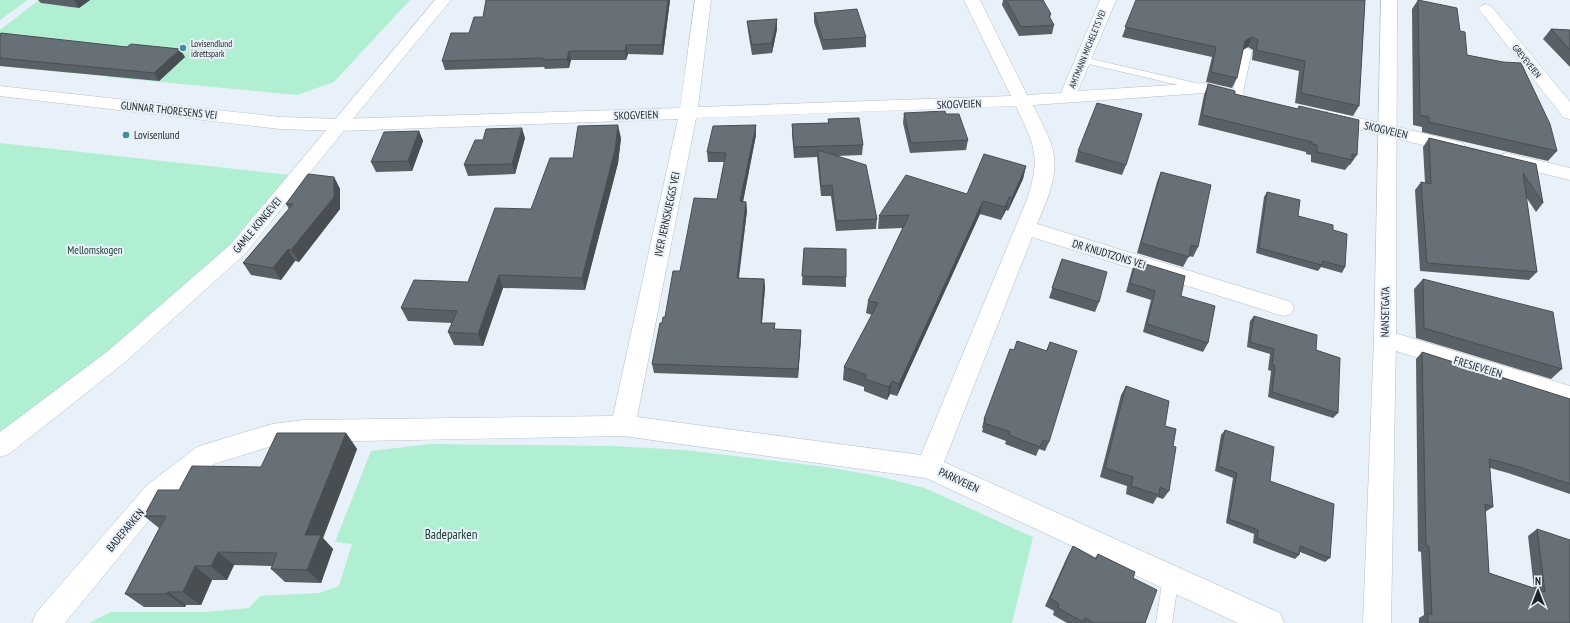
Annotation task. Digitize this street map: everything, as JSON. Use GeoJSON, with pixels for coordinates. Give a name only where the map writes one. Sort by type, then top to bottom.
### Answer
{"type":"FeatureCollection","features":[{"type":"Feature","properties":{"kind":"street","name":"GAMLE KONGEVEI"},"geometry":{"type":"LineString","coordinates":[[0,446],[116,357],[238,249],[443,0]]}},
{"type":"Feature","properties":{"kind":"street","name":"IVER JERNSKJEGGS VEI"},"geometry":{"type":"LineString","coordinates":[[623,426],[688,113],[703,0]]}},
{"type":"Feature","properties":{"kind":"street"},"geometry":{"type":"LineString","coordinates":[[929,466],[1026,228],[1044,176],[1045,161],[1043,148],[1038,134],[1024,102],[972,0]]}},
{"type":"Feature","properties":{"kind":"street","name":"AMTMANN MICHELETS VEI"},"geometry":{"type":"LineString","coordinates":[[1067,98],[1108,0]]}},
{"type":"Feature","properties":{"kind":"street","name":"NANSETGATA"},"geometry":{"type":"LineString","coordinates":[[1377,623],[1385,339],[1389,0]]}},
{"type":"Feature","properties":{"kind":"street","name":"GREVEVEIEN"},"geometry":{"type":"LineString","coordinates":[[1486,9],[1570,114]]}},
{"type":"Feature","properties":{"kind":"street","name":"SKOGVEIEN"},"geometry":{"type":"LineString","coordinates":[[339,125],[1024,102],[1204,88],[1244,98]]}},
{"type":"Feature","properties":{"kind":"street","name":"GUNNAR THORESENS VEI"},"geometry":{"type":"LineString","coordinates":[[0,91],[280,123],[339,125]]}},
{"type":"Feature","properties":{"kind":"street","name":"SKOGVEIEN"},"geometry":{"type":"LineString","coordinates":[[1312,113],[1570,174]]}},
{"type":"Feature","properties":{"kind":"street","name":"DR KNUDTZONS VEI"},"geometry":{"type":"LineString","coordinates":[[1026,228],[1283,308]]}},
{"type":"Feature","properties":{"kind":"street","name":"FRESJEVEIEN"},"geometry":{"type":"LineString","coordinates":[[1385,339],[1570,396]]}},
{"type":"Feature","properties":{"kind":"street","name":"PARKVEIEN"},"geometry":{"type":"LineString","coordinates":[[623,426],[929,466],[1270,623]]}},
{"type":"Feature","properties":{"kind":"street","name":"BADEPARKEN"},"geometry":{"type":"LineString","coordinates":[[46,623],[156,493],[206,455],[272,435],[304,431],[623,426]]}},
{"type":"Feature","properties":{"kind":"lane"},"geometry":{"type":"LineString","coordinates":[[1244,98],[1247,51]]}},
{"type":"Feature","properties":{"kind":"lane"},"geometry":{"type":"LineString","coordinates":[[1083,60],[1204,88]]}},
{"type":"Feature","properties":{"kind":"lane"},"geometry":{"type":"LineString","coordinates":[[1164,623],[1170,577]]}},
{"type":"Feature","properties":{"kind":"green space"},"geometry":{"type":"Polygon","coordinates":[[[0,0],[28,0],[0,20],[0,0]]]}},
{"type":"Feature","properties":{"kind":"green space","name":"Lovisendlund idrettspark"},"geometry":{"type":"Polygon","coordinates":[[[39,0],[410,0],[334,82],[297,95],[107,77],[109,75],[73,70],[70,73],[0,66],[0,30],[39,0]]]}},
{"type":"Feature","properties":{"kind":"green space","name":"Mellomskogen"},"geometry":{"type":"Polygon","coordinates":[[[0,143],[299,176],[238,249],[0,446],[0,143]]]}},
{"type":"Feature","properties":{"kind":"green space","name":"Badeparken"},"geometry":{"type":"Polygon","coordinates":[[[430,444],[612,446],[685,450],[827,467],[877,476],[925,488],[1033,537],[1012,623],[89,623],[111,612],[205,612],[249,608],[260,596],[319,593],[339,586],[352,544],[335,542],[371,451],[430,444]]]}},
{"type":"Feature","properties":{"kind":"building"},"geometry":{"type":"Polygon","coordinates":[[[486,0],[668,0],[662,45],[626,45],[625,51],[569,51],[567,59],[543,60],[543,58],[442,61],[451,33],[469,33],[474,17],[483,17],[486,0]]]}},
{"type":"Feature","properties":{"kind":"building"},"geometry":{"type":"Polygon","coordinates":[[[1006,0],[1043,0],[1051,14],[1049,16],[1054,25],[1021,27],[1006,0]]]}},
{"type":"Feature","properties":{"kind":"building"},"geometry":{"type":"Polygon","coordinates":[[[1136,0],[1365,0],[1359,106],[1301,93],[1305,61],[1256,50],[1258,40],[1252,37],[1245,41],[1237,78],[1211,72],[1216,47],[1125,27],[1136,0]]]}},
{"type":"Feature","properties":{"kind":"building"},"geometry":{"type":"Polygon","coordinates":[[[1418,0],[1457,8],[1460,31],[1465,32],[1467,55],[1503,62],[1521,63],[1550,124],[1557,151],[1429,122],[1429,117],[1420,115],[1418,0]]]}},
{"type":"Feature","properties":{"kind":"building"},"geometry":{"type":"Polygon","coordinates":[[[857,9],[866,37],[823,40],[814,13],[857,9]]]}},
{"type":"Feature","properties":{"kind":"building"},"geometry":{"type":"Polygon","coordinates":[[[777,19],[772,43],[752,45],[747,21],[777,19]]]}},
{"type":"Feature","properties":{"kind":"building"},"geometry":{"type":"Polygon","coordinates":[[[1551,29],[1570,30],[1570,50],[1551,29]]]}},
{"type":"Feature","properties":{"kind":"building"},"geometry":{"type":"Polygon","coordinates":[[[1,33],[127,47],[131,44],[180,49],[154,73],[0,58],[1,33]]]}},
{"type":"Feature","properties":{"kind":"building"},"geometry":{"type":"Polygon","coordinates":[[[1208,84],[1235,91],[1235,94],[1298,109],[1299,106],[1359,120],[1357,155],[1352,154],[1352,160],[1317,152],[1317,145],[1312,144],[1312,142],[1202,115],[1208,84]]]}},
{"type":"Feature","properties":{"kind":"building"},"geometry":{"type":"Polygon","coordinates":[[[1097,103],[1142,114],[1126,165],[1078,151],[1097,103]]]}},
{"type":"Feature","properties":{"kind":"building"},"geometry":{"type":"Polygon","coordinates":[[[945,111],[946,114],[959,114],[968,140],[911,143],[904,113],[945,111]]]}},
{"type":"Feature","properties":{"kind":"building"},"geometry":{"type":"Polygon","coordinates":[[[859,118],[863,145],[794,147],[792,124],[829,123],[828,119],[859,118]]]}},
{"type":"Feature","properties":{"kind":"building"},"geometry":{"type":"Polygon","coordinates":[[[618,125],[615,150],[582,278],[499,275],[478,334],[448,332],[457,311],[401,308],[414,280],[468,282],[495,208],[531,209],[550,158],[573,158],[578,126],[618,125]]]}},
{"type":"Feature","properties":{"kind":"building"},"geometry":{"type":"Polygon","coordinates":[[[756,125],[740,201],[746,202],[737,278],[764,279],[761,323],[775,323],[774,329],[801,330],[798,369],[652,364],[660,323],[662,323],[663,317],[665,317],[673,271],[680,271],[694,198],[717,199],[726,153],[707,152],[713,126],[756,125]]]}},
{"type":"Feature","properties":{"kind":"building"},"geometry":{"type":"Polygon","coordinates":[[[522,128],[512,164],[464,165],[475,140],[483,140],[486,129],[522,128]]]}},
{"type":"Feature","properties":{"kind":"building"},"geometry":{"type":"Polygon","coordinates":[[[419,131],[408,161],[371,162],[384,132],[419,131]]]}},
{"type":"Feature","properties":{"kind":"building"},"geometry":{"type":"Polygon","coordinates":[[[1429,138],[1536,164],[1543,203],[1523,173],[1537,272],[1427,263],[1421,182],[1431,184],[1429,138]]]}},
{"type":"Feature","properties":{"kind":"building"},"geometry":{"type":"Polygon","coordinates":[[[818,150],[866,165],[877,219],[836,221],[832,185],[821,186],[818,150]]]}},
{"type":"Feature","properties":{"kind":"building"},"geometry":{"type":"Polygon","coordinates":[[[984,154],[1026,166],[1012,198],[1009,197],[1005,207],[983,201],[899,384],[892,381],[889,387],[865,379],[867,375],[844,367],[878,303],[868,301],[909,215],[879,216],[906,175],[967,194],[984,154]]]}},
{"type":"Feature","properties":{"kind":"building"},"geometry":{"type":"Polygon","coordinates":[[[1161,172],[1211,185],[1198,247],[1191,245],[1189,257],[1141,243],[1161,172]]]}},
{"type":"Feature","properties":{"kind":"building"},"geometry":{"type":"Polygon","coordinates":[[[308,174],[334,177],[334,197],[291,250],[288,249],[273,268],[243,263],[293,204],[286,204],[308,174]]]}},
{"type":"Feature","properties":{"kind":"building"},"geometry":{"type":"Polygon","coordinates":[[[1267,192],[1300,200],[1298,216],[1333,225],[1333,230],[1347,234],[1345,267],[1323,261],[1322,265],[1259,248],[1267,192]]]}},
{"type":"Feature","properties":{"kind":"building"},"geometry":{"type":"Polygon","coordinates":[[[804,248],[846,249],[846,277],[802,276],[804,248]]]}},
{"type":"Feature","properties":{"kind":"building"},"geometry":{"type":"Polygon","coordinates":[[[1062,259],[1107,272],[1099,302],[1052,288],[1062,259]]]}},
{"type":"Feature","properties":{"kind":"building"},"geometry":{"type":"Polygon","coordinates":[[[1136,261],[1185,276],[1181,296],[1215,306],[1208,343],[1147,324],[1155,291],[1130,283],[1136,261]]]}},
{"type":"Feature","properties":{"kind":"building"},"geometry":{"type":"Polygon","coordinates":[[[1423,279],[1553,312],[1562,369],[1424,328],[1423,279]]]}},
{"type":"Feature","properties":{"kind":"building"},"geometry":{"type":"Polygon","coordinates":[[[1254,316],[1317,335],[1316,350],[1340,358],[1338,413],[1272,392],[1275,366],[1272,365],[1274,349],[1250,342],[1254,316]]]}},
{"type":"Feature","properties":{"kind":"building"},"geometry":{"type":"Polygon","coordinates":[[[1017,341],[1047,351],[1050,342],[1077,351],[1049,442],[1043,440],[1040,447],[1009,435],[1010,432],[984,423],[986,419],[984,419],[1010,349],[1014,350],[1017,341]]]}},
{"type":"Feature","properties":{"kind":"building"},"geometry":{"type":"Polygon","coordinates":[[[1422,352],[1570,399],[1570,484],[1516,466],[1489,459],[1493,507],[1485,504],[1489,573],[1545,592],[1537,529],[1570,540],[1570,623],[1428,623],[1428,613],[1432,615],[1429,546],[1426,545],[1422,352]]]}},
{"type":"Feature","properties":{"kind":"building"},"geometry":{"type":"Polygon","coordinates":[[[1126,386],[1169,401],[1165,426],[1176,429],[1173,446],[1176,447],[1169,491],[1160,487],[1159,495],[1131,486],[1133,477],[1105,468],[1126,386]]]}},
{"type":"Feature","properties":{"kind":"building"},"geometry":{"type":"Polygon","coordinates":[[[1225,430],[1274,447],[1270,481],[1334,504],[1330,558],[1300,546],[1299,555],[1257,538],[1258,530],[1229,519],[1237,473],[1218,466],[1225,430]]]}},
{"type":"Feature","properties":{"kind":"building"},"geometry":{"type":"Polygon","coordinates":[[[277,433],[346,433],[305,535],[321,535],[307,570],[271,569],[277,553],[218,552],[211,566],[195,566],[183,592],[168,592],[167,594],[125,594],[166,516],[144,516],[158,490],[179,490],[192,466],[261,467],[277,433]]]}},
{"type":"Feature","properties":{"kind":"building"},"geometry":{"type":"Polygon","coordinates":[[[1073,546],[1096,559],[1098,554],[1135,572],[1133,578],[1157,590],[1145,623],[1094,623],[1085,618],[1083,622],[1058,608],[1059,604],[1050,598],[1073,546]]]}},
{"type":"Feature","properties":{"kind":"place","name":"Lovisendlund idrettspark"},"geometry":{"type":"Point","coordinates":[183,48]}},
{"type":"Feature","properties":{"kind":"place","name":"Lovisenlund"},"geometry":{"type":"Point","coordinates":[126,135]}}]}
